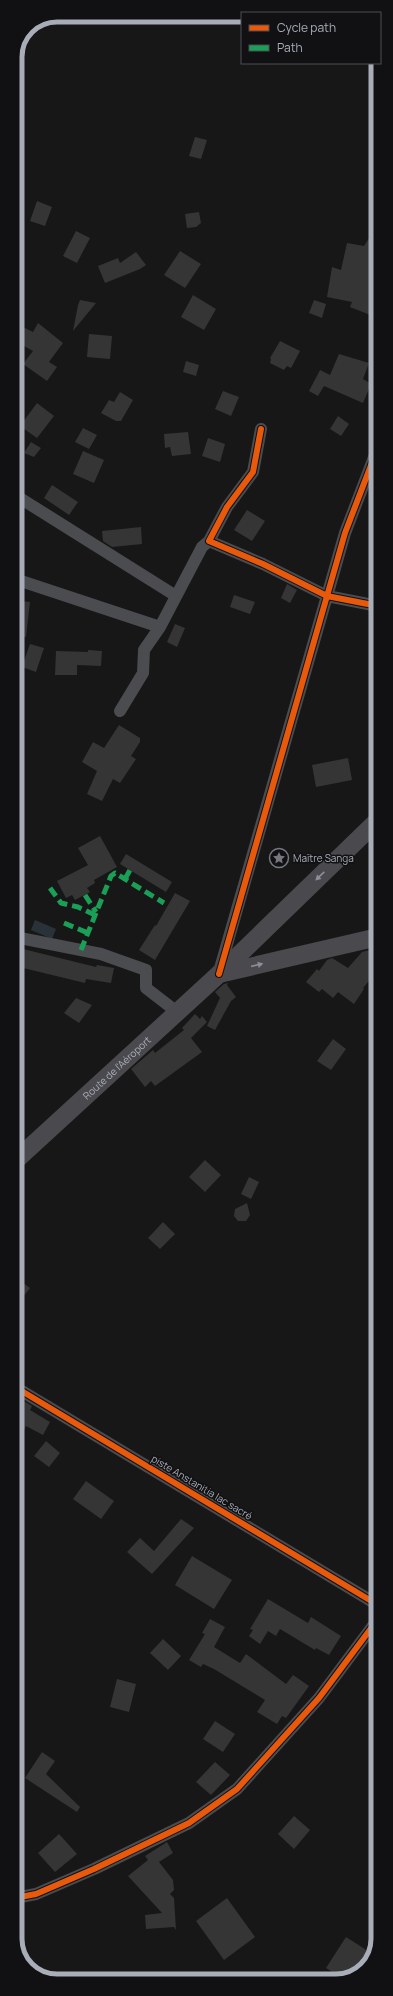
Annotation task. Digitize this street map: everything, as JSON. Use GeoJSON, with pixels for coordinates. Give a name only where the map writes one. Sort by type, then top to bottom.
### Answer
{"type":"FeatureCollection","features":[{"type":"Feature","properties":{"kind":"main road","name":"Route de l'Aéroport"},"geometry":{"type":"LineString","coordinates":[[22,1155],[219,974],[371,827]]}},
{"type":"Feature","properties":{"kind":"main road","name":"Route de l'Aéroport"},"geometry":{"type":"LineString","coordinates":[[219,974],[371,939]]}},
{"type":"Feature","properties":{"kind":"street"},"geometry":{"type":"LineString","coordinates":[[120,711],[143,673],[144,650],[160,627],[202,547],[209,541],[227,507],[253,472],[261,429]]}},
{"type":"Feature","properties":{"kind":"street"},"geometry":{"type":"LineString","coordinates":[[219,974],[345,533],[371,465]]}},
{"type":"Feature","properties":{"kind":"street"},"geometry":{"type":"LineString","coordinates":[[22,499],[176,596]]}},
{"type":"Feature","properties":{"kind":"street"},"geometry":{"type":"LineString","coordinates":[[209,541],[263,564],[327,596],[371,605]]}},
{"type":"Feature","properties":{"kind":"street"},"geometry":{"type":"LineString","coordinates":[[22,581],[160,627]]}},
{"type":"Feature","properties":{"kind":"street"},"geometry":{"type":"LineString","coordinates":[[22,938],[101,954],[146,970],[146,988],[177,1012]]}},
{"type":"Feature","properties":{"kind":"street","name":"piste Anstanitia lac sacré"},"geometry":{"type":"LineString","coordinates":[[22,1391],[371,1601]]}},
{"type":"Feature","properties":{"kind":"street"},"geometry":{"type":"LineString","coordinates":[[22,1897],[36,1894],[189,1823],[237,1789],[319,1698],[371,1628]]}},
{"type":"Feature","properties":{"kind":"shaded area"},"geometry":{"type":"Polygon","coordinates":[[[35,920],[56,929],[52,939],[31,930],[35,920]]]}},
{"type":"Feature","properties":{"kind":"building"},"geometry":{"type":"Polygon","coordinates":[[[195,137],[207,140],[201,159],[189,156],[195,137]]]}},
{"type":"Feature","properties":{"kind":"building"},"geometry":{"type":"Polygon","coordinates":[[[37,201],[52,207],[45,226],[30,221],[37,201]]]}},
{"type":"Feature","properties":{"kind":"building"},"geometry":{"type":"Polygon","coordinates":[[[199,212],[201,223],[196,227],[187,228],[185,214],[199,212]]]}},
{"type":"Feature","properties":{"kind":"building"},"geometry":{"type":"Polygon","coordinates":[[[76,231],[90,238],[77,263],[63,256],[76,231]]]}},
{"type":"Feature","properties":{"kind":"building"},"geometry":{"type":"Polygon","coordinates":[[[371,235],[371,315],[350,307],[352,302],[327,297],[332,267],[341,270],[347,243],[364,246],[371,235]]]}},
{"type":"Feature","properties":{"kind":"building"},"geometry":{"type":"Polygon","coordinates":[[[180,251],[201,264],[185,288],[164,275],[180,251]]]}},
{"type":"Feature","properties":{"kind":"building"},"geometry":{"type":"Polygon","coordinates":[[[136,252],[146,265],[140,269],[105,283],[98,266],[118,258],[120,263],[136,252]]]}},
{"type":"Feature","properties":{"kind":"building"},"geometry":{"type":"Polygon","coordinates":[[[193,295],[216,309],[204,330],[181,317],[193,295]]]}},
{"type":"Feature","properties":{"kind":"building"},"geometry":{"type":"Polygon","coordinates":[[[80,300],[96,303],[73,331],[78,305],[80,300]]]}},
{"type":"Feature","properties":{"kind":"building"},"geometry":{"type":"Polygon","coordinates":[[[314,300],[326,304],[322,318],[309,313],[314,300]]]}},
{"type":"Feature","properties":{"kind":"building"},"geometry":{"type":"Polygon","coordinates":[[[38,323],[63,343],[49,362],[57,367],[47,381],[23,364],[33,351],[22,345],[22,326],[33,332],[38,323]]]}},
{"type":"Feature","properties":{"kind":"building"},"geometry":{"type":"Polygon","coordinates":[[[89,334],[112,336],[110,359],[87,357],[89,334]]]}},
{"type":"Feature","properties":{"kind":"building"},"geometry":{"type":"Polygon","coordinates":[[[280,341],[300,351],[291,368],[287,366],[284,370],[270,363],[270,358],[280,341]]]}},
{"type":"Feature","properties":{"kind":"building"},"geometry":{"type":"Polygon","coordinates":[[[339,354],[369,363],[363,379],[371,384],[363,403],[324,386],[318,396],[309,391],[320,370],[330,375],[339,354]]]}},
{"type":"Feature","properties":{"kind":"building"},"geometry":{"type":"Polygon","coordinates":[[[186,361],[199,365],[196,376],[183,372],[186,361]]]}},
{"type":"Feature","properties":{"kind":"building"},"geometry":{"type":"Polygon","coordinates":[[[223,391],[239,397],[231,416],[215,409],[223,391]]]}},
{"type":"Feature","properties":{"kind":"building"},"geometry":{"type":"Polygon","coordinates":[[[120,392],[133,400],[121,421],[116,421],[101,413],[109,400],[114,402],[120,392]]]}},
{"type":"Feature","properties":{"kind":"building"},"geometry":{"type":"Polygon","coordinates":[[[37,403],[54,416],[37,438],[22,427],[22,423],[37,403]]]}},
{"type":"Feature","properties":{"kind":"building"},"geometry":{"type":"Polygon","coordinates":[[[338,416],[349,424],[341,436],[330,429],[338,416]]]}},
{"type":"Feature","properties":{"kind":"building"},"geometry":{"type":"Polygon","coordinates":[[[83,428],[97,435],[89,449],[75,442],[83,428]]]}},
{"type":"Feature","properties":{"kind":"building"},"geometry":{"type":"Polygon","coordinates":[[[188,432],[191,454],[172,456],[170,447],[165,448],[164,434],[188,432]]]}},
{"type":"Feature","properties":{"kind":"building"},"geometry":{"type":"Polygon","coordinates":[[[208,438],[225,444],[220,462],[202,456],[208,438]]]}},
{"type":"Feature","properties":{"kind":"building"},"geometry":{"type":"Polygon","coordinates":[[[31,442],[41,448],[34,457],[24,453],[31,442]]]}},
{"type":"Feature","properties":{"kind":"building"},"geometry":{"type":"Polygon","coordinates":[[[83,451],[104,460],[94,483],[73,474],[83,451]]]}},
{"type":"Feature","properties":{"kind":"building"},"geometry":{"type":"Polygon","coordinates":[[[52,485],[78,502],[69,515],[44,498],[52,485]]]}},
{"type":"Feature","properties":{"kind":"building"},"geometry":{"type":"Polygon","coordinates":[[[247,510],[265,521],[252,541],[234,530],[247,510]]]}},
{"type":"Feature","properties":{"kind":"building"},"geometry":{"type":"Polygon","coordinates":[[[141,527],[142,544],[112,547],[103,541],[102,531],[141,527]]]}},
{"type":"Feature","properties":{"kind":"building"},"geometry":{"type":"Polygon","coordinates":[[[287,584],[297,590],[290,603],[281,598],[287,584]]]}},
{"type":"Feature","properties":{"kind":"building"},"geometry":{"type":"Polygon","coordinates":[[[234,595],[255,602],[250,614],[230,607],[234,595]]]}},
{"type":"Feature","properties":{"kind":"building"},"geometry":{"type":"Polygon","coordinates":[[[22,601],[30,602],[26,637],[22,637],[22,601]]]}},
{"type":"Feature","properties":{"kind":"building"},"geometry":{"type":"Polygon","coordinates":[[[175,624],[185,628],[177,647],[167,642],[175,624]]]}},
{"type":"Feature","properties":{"kind":"building"},"geometry":{"type":"Polygon","coordinates":[[[30,644],[44,648],[36,672],[22,667],[30,644]]]}},
{"type":"Feature","properties":{"kind":"building"},"geometry":{"type":"Polygon","coordinates":[[[88,650],[102,651],[101,666],[77,665],[77,675],[55,675],[56,651],[88,652],[88,650]]]}},
{"type":"Feature","properties":{"kind":"building"},"geometry":{"type":"Polygon","coordinates":[[[119,725],[140,738],[140,742],[131,756],[136,759],[120,783],[113,779],[102,801],[87,794],[97,771],[82,762],[93,742],[104,748],[119,725]]]}},
{"type":"Feature","properties":{"kind":"building"},"geometry":{"type":"Polygon","coordinates":[[[348,758],[352,780],[316,787],[312,765],[348,758]]]}},
{"type":"Feature","properties":{"kind":"building"},"geometry":{"type":"Polygon","coordinates":[[[100,836],[117,867],[94,880],[95,883],[87,888],[90,892],[75,900],[72,895],[66,898],[57,881],[88,865],[78,848],[100,836]]]}},
{"type":"Feature","properties":{"kind":"building"},"geometry":{"type":"Polygon","coordinates":[[[126,854],[172,882],[166,892],[120,864],[126,854]]]}},
{"type":"Feature","properties":{"kind":"building"},"geometry":{"type":"Polygon","coordinates":[[[175,893],[190,901],[155,960],[139,950],[155,925],[156,926],[175,893]]]}},
{"type":"Feature","properties":{"kind":"building"},"geometry":{"type":"Polygon","coordinates":[[[22,949],[96,967],[97,965],[114,968],[111,983],[86,979],[85,983],[22,968],[22,949]]]}},
{"type":"Feature","properties":{"kind":"building"},"geometry":{"type":"Polygon","coordinates":[[[371,950],[371,978],[363,988],[364,989],[354,1004],[338,992],[333,998],[322,989],[319,992],[306,982],[317,969],[319,971],[327,960],[332,958],[348,968],[362,952],[371,950]]]}},
{"type":"Feature","properties":{"kind":"building"},"geometry":{"type":"Polygon","coordinates":[[[228,983],[227,985],[236,997],[231,1001],[215,1030],[207,1026],[220,998],[215,992],[224,984],[228,983]]]}},
{"type":"Feature","properties":{"kind":"building"},"geometry":{"type":"Polygon","coordinates":[[[76,998],[92,1005],[79,1023],[64,1013],[76,998]]]}},
{"type":"Feature","properties":{"kind":"building"},"geometry":{"type":"Polygon","coordinates":[[[195,1014],[200,1019],[202,1016],[207,1022],[191,1038],[202,1052],[155,1086],[151,1081],[145,1087],[131,1069],[153,1050],[155,1053],[184,1030],[182,1028],[195,1014]]]}},
{"type":"Feature","properties":{"kind":"building"},"geometry":{"type":"Polygon","coordinates":[[[333,1039],[346,1049],[331,1070],[317,1061],[333,1039]]]}},
{"type":"Feature","properties":{"kind":"building"},"geometry":{"type":"Polygon","coordinates":[[[205,1160],[221,1175],[205,1192],[189,1177],[205,1160]]]}},
{"type":"Feature","properties":{"kind":"building"},"geometry":{"type":"Polygon","coordinates":[[[249,1177],[259,1182],[251,1199],[241,1194],[249,1177]]]}},
{"type":"Feature","properties":{"kind":"building"},"geometry":{"type":"Polygon","coordinates":[[[247,1203],[250,1215],[246,1221],[238,1221],[234,1216],[235,1209],[247,1203]]]}},
{"type":"Feature","properties":{"kind":"building"},"geometry":{"type":"Polygon","coordinates":[[[163,1222],[175,1234],[160,1249],[148,1238],[163,1222]]]}},
{"type":"Feature","properties":{"kind":"building"},"geometry":{"type":"Polygon","coordinates":[[[22,1282],[30,1288],[22,1298],[22,1282]]]}},
{"type":"Feature","properties":{"kind":"building"},"geometry":{"type":"Polygon","coordinates":[[[22,1400],[32,1406],[30,1410],[50,1422],[43,1435],[26,1426],[22,1434],[22,1400]]]}},
{"type":"Feature","properties":{"kind":"building"},"geometry":{"type":"Polygon","coordinates":[[[46,1441],[60,1453],[49,1467],[34,1456],[46,1441]]]}},
{"type":"Feature","properties":{"kind":"building"},"geometry":{"type":"Polygon","coordinates":[[[86,1481],[114,1501],[101,1519],[73,1499],[86,1481]]]}},
{"type":"Feature","properties":{"kind":"building"},"geometry":{"type":"Polygon","coordinates":[[[181,1519],[194,1528],[152,1574],[127,1552],[140,1538],[154,1551],[181,1519]]]}},
{"type":"Feature","properties":{"kind":"building"},"geometry":{"type":"Polygon","coordinates":[[[192,1556],[232,1580],[214,1609],[175,1585],[192,1556]]]}},
{"type":"Feature","properties":{"kind":"building"},"geometry":{"type":"Polygon","coordinates":[[[268,1599],[308,1623],[311,1617],[341,1636],[329,1655],[316,1648],[315,1650],[280,1629],[276,1636],[268,1631],[260,1644],[249,1636],[253,1630],[250,1629],[268,1599]]]}},
{"type":"Feature","properties":{"kind":"building"},"geometry":{"type":"Polygon","coordinates":[[[210,1619],[225,1627],[214,1647],[240,1663],[246,1654],[286,1684],[293,1675],[309,1686],[286,1718],[282,1716],[277,1724],[257,1712],[265,1700],[214,1669],[203,1664],[201,1667],[189,1660],[205,1634],[202,1633],[210,1619]]]}},
{"type":"Feature","properties":{"kind":"building"},"geometry":{"type":"Polygon","coordinates":[[[163,1639],[181,1656],[168,1670],[150,1653],[163,1639]]]}},
{"type":"Feature","properties":{"kind":"building"},"geometry":{"type":"Polygon","coordinates":[[[117,1679],[136,1684],[129,1712],[110,1707],[117,1679]]]}},
{"type":"Feature","properties":{"kind":"building"},"geometry":{"type":"Polygon","coordinates":[[[215,1721],[235,1734],[223,1752],[203,1739],[215,1721]]]}},
{"type":"Feature","properties":{"kind":"building"},"geometry":{"type":"Polygon","coordinates":[[[42,1752],[55,1761],[46,1774],[80,1807],[77,1812],[25,1778],[42,1752]]]}},
{"type":"Feature","properties":{"kind":"building"},"geometry":{"type":"Polygon","coordinates":[[[215,1762],[230,1775],[211,1795],[196,1782],[215,1762]]]}},
{"type":"Feature","properties":{"kind":"building"},"geometry":{"type":"Polygon","coordinates":[[[294,1816],[310,1830],[294,1849],[278,1834],[294,1816]]]}},
{"type":"Feature","properties":{"kind":"building"},"geometry":{"type":"Polygon","coordinates":[[[59,1834],[77,1854],[55,1872],[38,1853],[59,1834]]]}},
{"type":"Feature","properties":{"kind":"building"},"geometry":{"type":"Polygon","coordinates":[[[167,1842],[173,1853],[159,1862],[173,1880],[174,1890],[170,1894],[174,1898],[176,1930],[174,1927],[146,1929],[145,1915],[162,1913],[128,1876],[148,1860],[145,1856],[167,1842]]]}},
{"type":"Feature","properties":{"kind":"building"},"geometry":{"type":"Polygon","coordinates":[[[227,1898],[255,1937],[224,1960],[196,1921],[227,1898]]]}},
{"type":"Feature","properties":{"kind":"building"},"geometry":{"type":"Polygon","coordinates":[[[346,1937],[368,1951],[366,1957],[357,1967],[347,1972],[336,1974],[326,1968],[346,1937]]]}},
{"type":"Feature","properties":{"kind":"marked path"},"geometry":{"type":"LineString","coordinates":[[125,879],[130,870]]}},
{"type":"Feature","properties":{"kind":"marked path"},"geometry":{"type":"LineString","coordinates":[[81,950],[111,876],[115,873],[164,903]]}},
{"type":"Feature","properties":{"kind":"marked path"},"geometry":{"type":"LineString","coordinates":[[50,888],[61,903],[78,907],[95,915]]}},
{"type":"Feature","properties":{"kind":"marked path"},"geometry":{"type":"LineString","coordinates":[[85,895],[96,912]]}},
{"type":"Feature","properties":{"kind":"marked path"},"geometry":{"type":"LineString","coordinates":[[64,923],[88,933]]}},
{"type":"Feature","properties":{"kind":"cycle path"},"geometry":{"type":"LineString","coordinates":[[261,429],[253,472],[227,507],[209,541],[263,564],[327,596],[345,533],[371,465]]}},
{"type":"Feature","properties":{"kind":"cycle path"},"geometry":{"type":"LineString","coordinates":[[219,974],[327,596],[371,605]]}},
{"type":"Feature","properties":{"kind":"cycle path"},"geometry":{"type":"LineString","coordinates":[[22,1391],[371,1601]]}},
{"type":"Feature","properties":{"kind":"cycle path"},"geometry":{"type":"LineString","coordinates":[[22,1897],[36,1894],[94,1869],[189,1823],[237,1789],[319,1698],[371,1628]]}},
{"type":"Feature","properties":{"kind":"place","name":"Maître Sanga"},"geometry":{"type":"Point","coordinates":[279,858]}}]}
